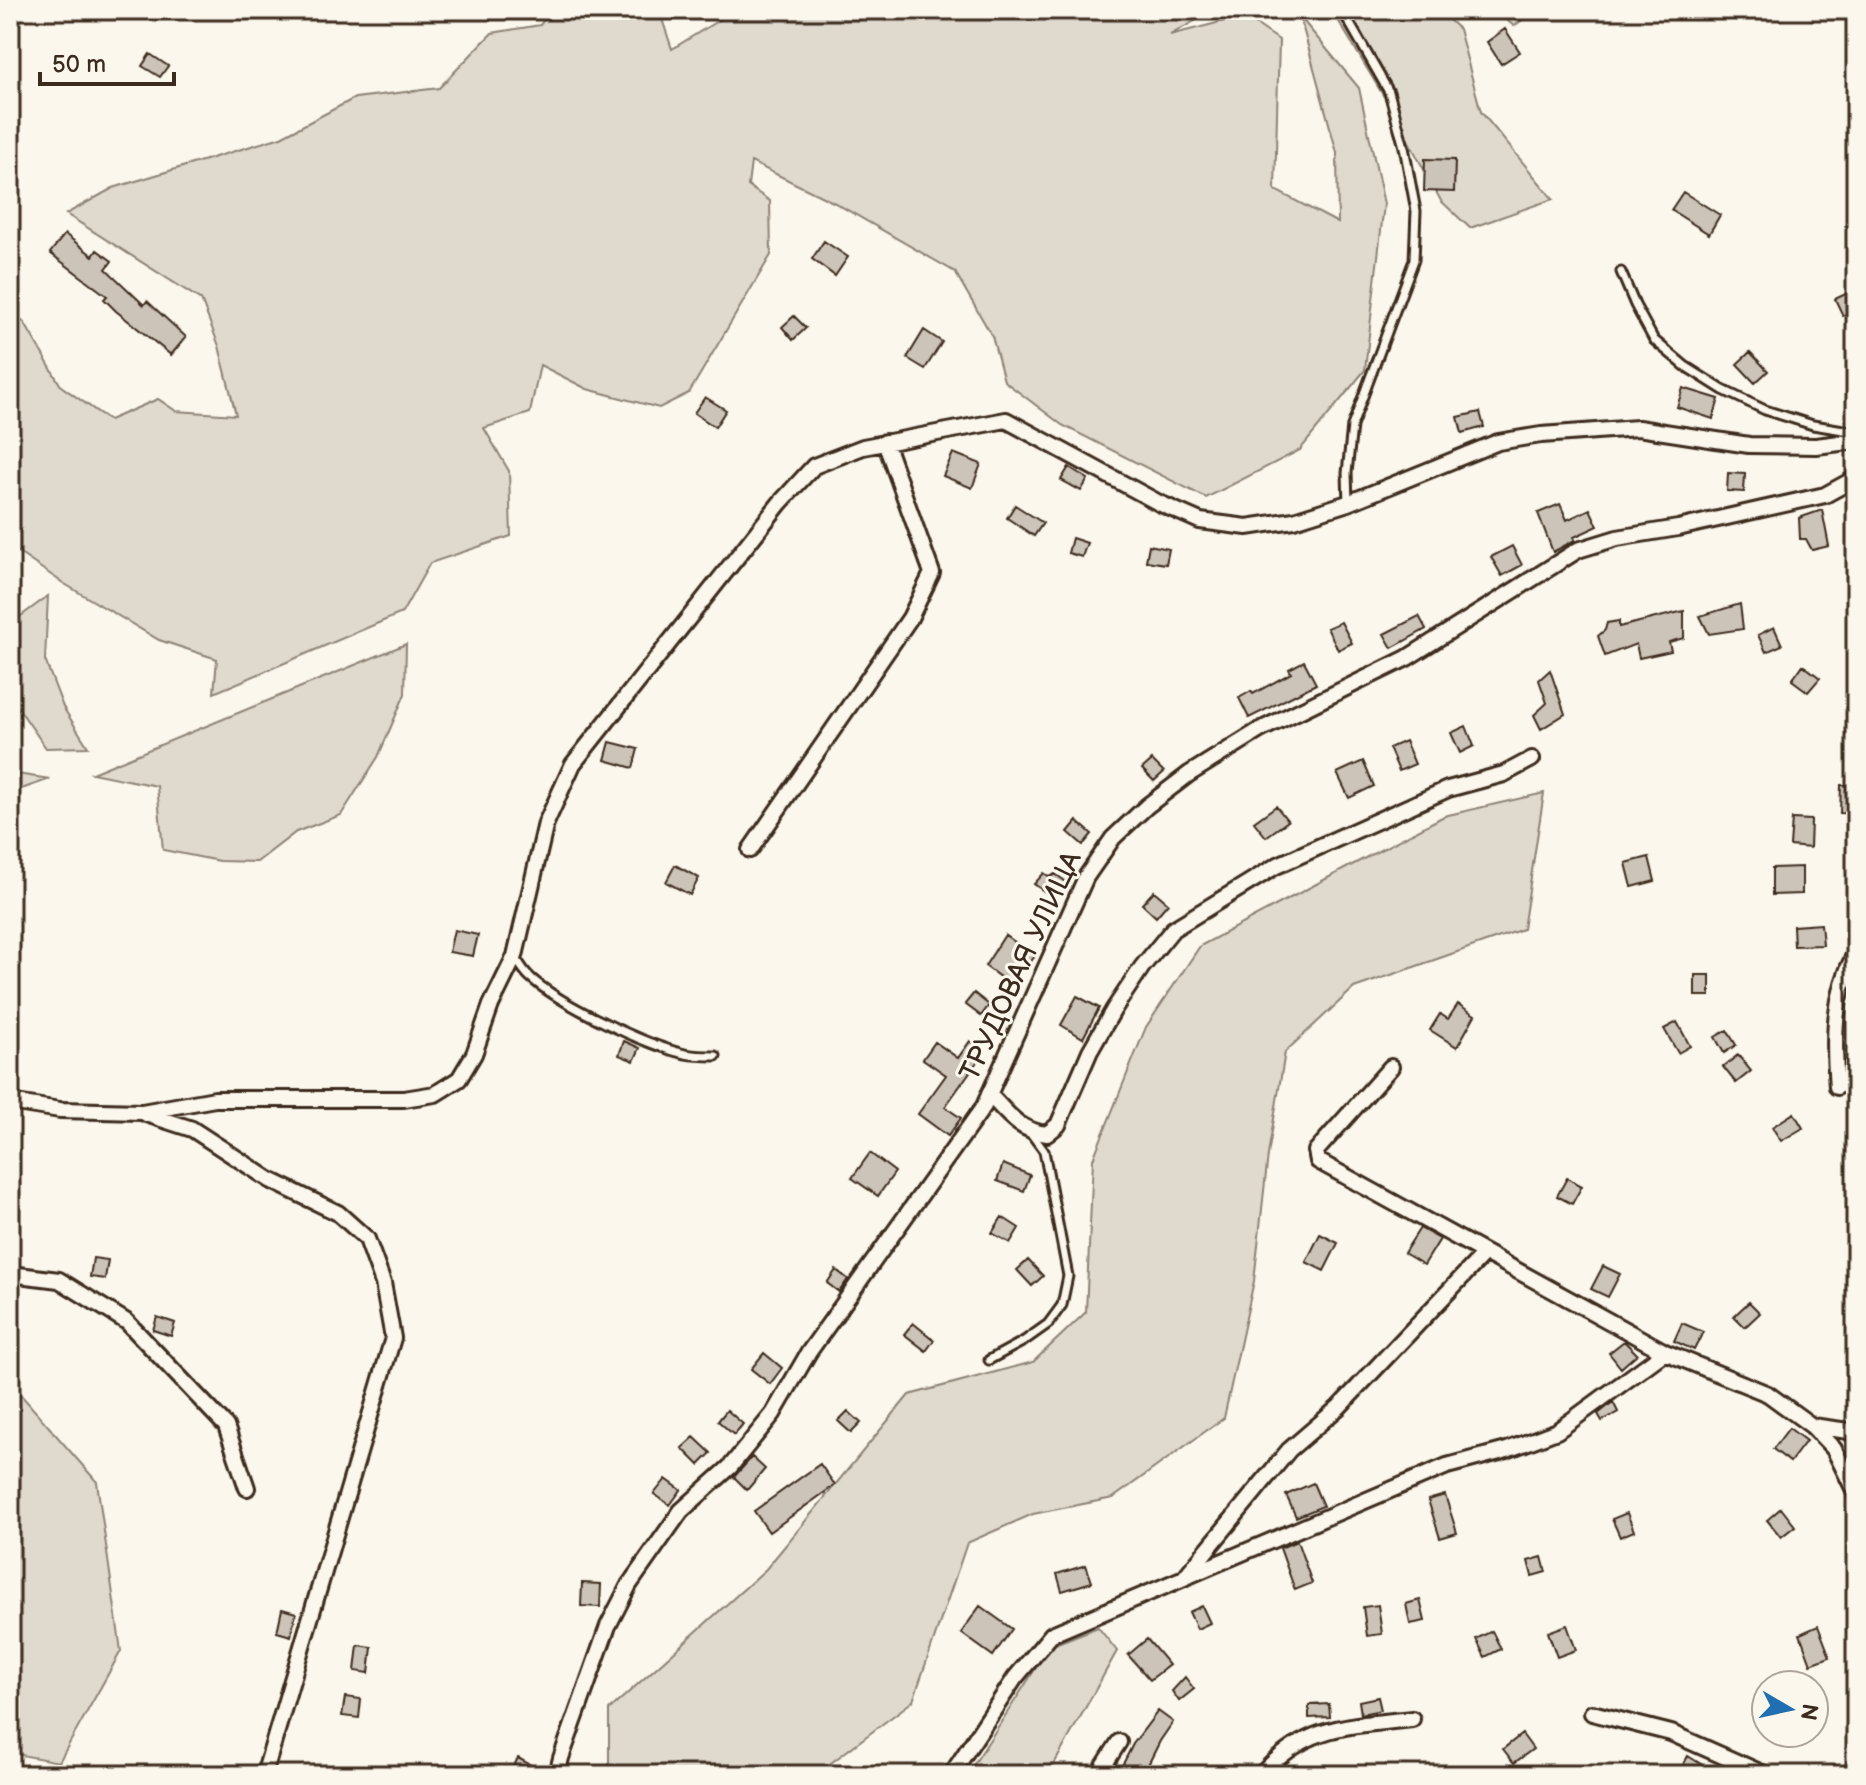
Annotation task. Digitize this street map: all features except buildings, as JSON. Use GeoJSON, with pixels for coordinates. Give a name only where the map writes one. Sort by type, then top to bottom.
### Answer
{"type":"FeatureCollection","features":[{"type":"Feature","properties":{"kind":"street"},"geometry":{"type":"LineString","coordinates":[[10,1102],[60,1110],[142,1112],[215,1099],[404,1099],[435,1094],[459,1079],[515,956],[546,823],[573,764],[780,503],[814,466],[863,447],[1006,420],[1159,503],[1200,521],[1247,527],[1294,520],[1348,503],[1498,442],[1541,435],[1638,428],[1749,445],[1816,446],[1856,441]]}},
{"type":"Feature","properties":{"kind":"street"},"geometry":{"type":"LineString","coordinates":[[750,850],[910,618],[932,573],[885,442]]}},
{"type":"Feature","properties":{"kind":"street","name":"ТРУДОВАЯ УЛИЦА"},"geometry":{"type":"LineString","coordinates":[[557,1775],[608,1626],[629,1585],[681,1511],[730,1467],[773,1414],[809,1352],[950,1157],[989,1094],[1086,877],[1113,838],[1147,806],[1189,774],[1260,730],[1407,658],[1578,550],[1617,538],[1678,528],[1825,495],[1856,478]]}},
{"type":"Feature","properties":{"kind":"street"},"geometry":{"type":"LineString","coordinates":[[989,1094],[1015,1122],[1030,1132],[1047,1134],[1058,1125],[1090,1051],[1114,1009],[1173,929],[1276,866],[1448,789],[1504,774],[1532,759]]}},
{"type":"Feature","properties":{"kind":"street"},"geometry":{"type":"LineString","coordinates":[[1837,1087],[1833,1037],[1840,995],[1856,951]]}},
{"type":"Feature","properties":{"kind":"street"},"geometry":{"type":"LineString","coordinates":[[1391,1067],[1316,1151],[1318,1161],[1665,1352],[1768,1394],[1812,1426],[1834,1449],[1856,1494]]}},
{"type":"Feature","properties":{"kind":"street"},"geometry":{"type":"LineString","coordinates":[[142,1112],[192,1129],[270,1180],[338,1213],[367,1239],[383,1283],[393,1338],[264,1775]]}},
{"type":"Feature","properties":{"kind":"street"},"geometry":{"type":"LineString","coordinates":[[1184,1578],[1289,1450],[1339,1407],[1484,1254]]}},
{"type":"Feature","properties":{"kind":"street"},"geometry":{"type":"LineString","coordinates":[[10,1274],[59,1280],[127,1322],[226,1426],[247,1488]]}},
{"type":"Feature","properties":{"kind":"street"},"geometry":{"type":"LineString","coordinates":[[951,1775],[1015,1678],[1052,1634],[1447,1466],[1507,1450],[1557,1431],[1665,1352]]}},
{"type":"Feature","properties":{"kind":"street"},"geometry":{"type":"LineString","coordinates":[[1812,1426],[1856,1432]]}},
{"type":"Feature","properties":{"kind":"street"},"geometry":{"type":"LineString","coordinates":[[1592,1713],[1671,1733],[1766,1775]]}},
{"type":"Feature","properties":{"kind":"street"},"geometry":{"type":"LineString","coordinates":[[1261,1775],[1317,1732],[1412,1719]]}},
{"type":"Feature","properties":{"kind":"street"},"geometry":{"type":"LineString","coordinates":[[1098,1775],[1119,1742]]}},
{"type":"Feature","properties":{"kind":"lane"},"geometry":{"type":"LineString","coordinates":[[1342,10],[1389,92],[1404,147],[1416,211],[1414,260],[1352,426],[1347,473],[1348,503]]}},
{"type":"Feature","properties":{"kind":"lane"},"geometry":{"type":"LineString","coordinates":[[1621,272],[1654,340],[1685,366],[1723,390],[1765,410],[1813,425],[1856,432]]}},
{"type":"Feature","properties":{"kind":"lane"},"geometry":{"type":"LineString","coordinates":[[515,956],[528,976],[553,994],[589,1013],[656,1045],[688,1055],[716,1056]]}},
{"type":"Feature","properties":{"kind":"lane"},"geometry":{"type":"LineString","coordinates":[[989,1360],[1048,1324],[1062,1305],[1068,1276],[1044,1151],[1030,1132]]}},
{"type":"Feature","properties":{"kind":"shaded area"},"geometry":{"type":"Polygon","coordinates":[[[551,10],[659,10],[672,49],[735,10],[1214,10],[1170,35],[1244,16],[1279,40],[1275,190],[1338,223],[1337,153],[1300,17],[1359,88],[1384,204],[1365,370],[1300,450],[1206,498],[1062,425],[1004,381],[992,336],[955,272],[835,203],[751,162],[748,186],[770,201],[771,255],[689,393],[659,408],[587,389],[540,365],[530,413],[484,428],[509,471],[511,536],[430,563],[402,613],[214,693],[217,659],[159,640],[63,583],[10,547],[10,316],[24,322],[61,386],[109,420],[158,399],[176,411],[236,415],[219,346],[201,300],[66,214],[113,188],[281,137],[355,98],[439,88],[492,33],[540,25],[551,10]]]}},
{"type":"Feature","properties":{"kind":"shaded area"},"geometry":{"type":"Polygon","coordinates":[[[1332,10],[1438,10],[1459,29],[1481,112],[1553,199],[1470,228],[1441,201],[1393,112],[1332,10]]]}},
{"type":"Feature","properties":{"kind":"shaded area"},"geometry":{"type":"Polygon","coordinates":[[[1494,10],[1532,10],[1532,13],[1514,26],[1494,10]]]}},
{"type":"Feature","properties":{"kind":"shaded area"},"geometry":{"type":"Polygon","coordinates":[[[48,596],[45,660],[63,707],[88,747],[46,748],[19,709],[10,710],[10,624],[48,596]]]}},
{"type":"Feature","properties":{"kind":"shaded area"},"geometry":{"type":"Polygon","coordinates":[[[406,644],[405,694],[378,757],[341,815],[296,832],[257,862],[219,861],[163,850],[157,786],[92,773],[406,644]]]}},
{"type":"Feature","properties":{"kind":"shaded area"},"geometry":{"type":"Polygon","coordinates":[[[10,773],[50,779],[10,793],[10,773]]]}},
{"type":"Feature","properties":{"kind":"shaded area"},"geometry":{"type":"Polygon","coordinates":[[[1544,793],[1523,929],[1354,988],[1285,1052],[1268,1155],[1254,1281],[1224,1418],[1113,1498],[1033,1514],[967,1543],[913,1701],[815,1775],[609,1775],[609,1710],[766,1569],[909,1395],[1033,1362],[1086,1312],[1093,1159],[1146,1027],[1200,946],[1444,816],[1544,793]]]}},
{"type":"Feature","properties":{"kind":"shaded area"},"geometry":{"type":"Polygon","coordinates":[[[10,1392],[22,1396],[97,1482],[121,1651],[59,1762],[10,1753],[10,1392]]]}},
{"type":"Feature","properties":{"kind":"shaded area"},"geometry":{"type":"Polygon","coordinates":[[[1098,1627],[1117,1651],[1048,1775],[967,1775],[1050,1646],[1098,1627]]]}}]}
